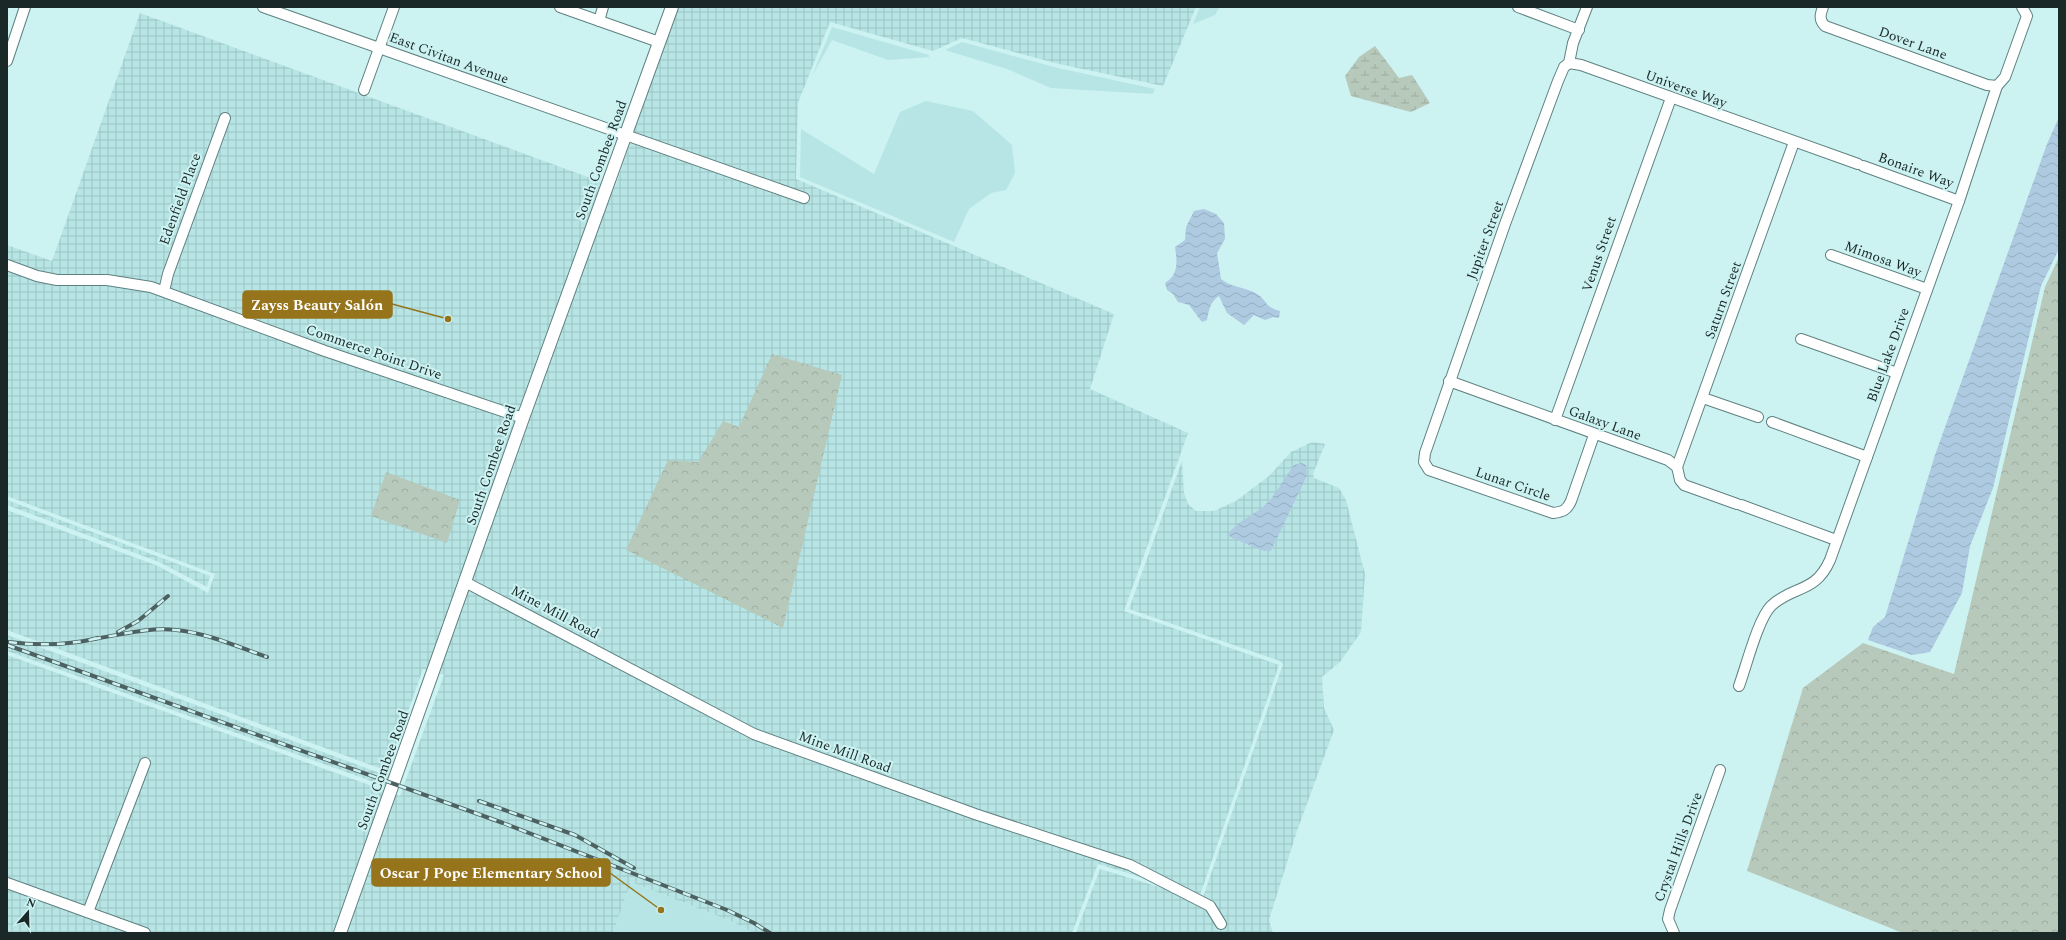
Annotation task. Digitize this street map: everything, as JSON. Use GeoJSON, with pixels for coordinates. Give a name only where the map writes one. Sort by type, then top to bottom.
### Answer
{"type":"FeatureCollection","features":[{"type":"Feature","properties":{"kind":"main road","name":"South Combee Road"},"geometry":{"type":"LineString","coordinates":[[340,933],[523,418],[672,7]]}},
{"type":"Feature","properties":{"kind":"street"},"geometry":{"type":"LineString","coordinates":[[7,61],[26,7]]}},
{"type":"Feature","properties":{"kind":"street","name":"East Civitan Avenue"},"geometry":{"type":"LineString","coordinates":[[263,7],[804,198]]}},
{"type":"Feature","properties":{"kind":"street"},"geometry":{"type":"LineString","coordinates":[[364,90],[394,7]]}},
{"type":"Feature","properties":{"kind":"street"},"geometry":{"type":"LineString","coordinates":[[560,7],[659,42]]}},
{"type":"Feature","properties":{"kind":"street"},"geometry":{"type":"LineString","coordinates":[[599,20],[602,7]]}},
{"type":"Feature","properties":{"kind":"street"},"geometry":{"type":"LineString","coordinates":[[1518,7],[1579,30]]}},
{"type":"Feature","properties":{"kind":"street","name":"Jupiter Street"},"geometry":{"type":"LineString","coordinates":[[1424,462],[1425,452],[1450,381],[1558,81],[1564,67],[1569,63],[1573,43],[1587,7]]}},
{"type":"Feature","properties":{"kind":"street","name":"Dover Lane"},"geometry":{"type":"LineString","coordinates":[[1823,7],[1820,15],[1821,22],[1832,30],[1987,85],[1997,86]]}},
{"type":"Feature","properties":{"kind":"street","name":"Blue Lake Drive"},"geometry":{"type":"LineString","coordinates":[[1739,686],[1762,622],[1771,607],[1783,598],[1814,583],[1824,573],[1959,201],[1997,86],[2006,77],[2027,16],[2023,7]]}},
{"type":"Feature","properties":{"kind":"street","name":"Universe Way"},"geometry":{"type":"LineString","coordinates":[[1569,63],[1582,65],[1794,142]]}},
{"type":"Feature","properties":{"kind":"street","name":"Venus Street"},"geometry":{"type":"LineString","coordinates":[[1555,420],[1671,98]]}},
{"type":"Feature","properties":{"kind":"street","name":"Edenfield Place"},"geometry":{"type":"LineString","coordinates":[[164,291],[168,274],[225,118]]}},
{"type":"Feature","properties":{"kind":"street","name":"Bonaire Way"},"geometry":{"type":"LineString","coordinates":[[1794,142],[1959,201]]}},
{"type":"Feature","properties":{"kind":"street","name":"Saturn Street"},"geometry":{"type":"LineString","coordinates":[[1678,467],[1794,142]]}},
{"type":"Feature","properties":{"kind":"street","name":"Mimosa Way"},"geometry":{"type":"LineString","coordinates":[[1831,255],[1927,289]]}},
{"type":"Feature","properties":{"kind":"street","name":"Commerce Point Drive"},"geometry":{"type":"LineString","coordinates":[[7,265],[37,276],[57,280],[107,280],[164,291],[325,351],[523,418]]}},
{"type":"Feature","properties":{"kind":"street"},"geometry":{"type":"LineString","coordinates":[[1802,339],[1897,373]]}},
{"type":"Feature","properties":{"kind":"street","name":"Galaxy Lane"},"geometry":{"type":"LineString","coordinates":[[1450,381],[1668,460],[1678,467]]}},
{"type":"Feature","properties":{"kind":"street"},"geometry":{"type":"LineString","coordinates":[[1703,398],[1758,417]]}},
{"type":"Feature","properties":{"kind":"street"},"geometry":{"type":"LineString","coordinates":[[1772,422],[1867,457]]}},
{"type":"Feature","properties":{"kind":"street","name":"Lunar Circle"},"geometry":{"type":"LineString","coordinates":[[1424,462],[1429,470],[1553,513],[1561,512],[1568,508],[1571,501],[1594,434]]}},
{"type":"Feature","properties":{"kind":"street"},"geometry":{"type":"LineString","coordinates":[[1678,467],[1680,480],[1684,485],[1836,540]]}},
{"type":"Feature","properties":{"kind":"street","name":"Mine Mill Road"},"geometry":{"type":"LineString","coordinates":[[465,582],[754,734],[975,814],[1130,865],[1210,906],[1221,924]]}},
{"type":"Feature","properties":{"kind":"street"},"geometry":{"type":"LineString","coordinates":[[88,912],[144,762]]}},
{"type":"Feature","properties":{"kind":"street","name":"Crystal Hills Drive"},"geometry":{"type":"LineString","coordinates":[[1674,933],[1668,919],[1670,910],[1720,770]]}},
{"type":"Feature","properties":{"kind":"street"},"geometry":{"type":"LineString","coordinates":[[7,883],[145,933]]}},
{"type":"Feature","properties":{"kind":"shaded area"},"geometry":{"type":"Polygon","coordinates":[[[678,7],[1196,7],[1163,86],[1059,64],[962,38],[933,51],[830,22],[798,103],[796,179],[1114,314],[1090,389],[1188,433],[1124,611],[1279,665],[1200,895],[1098,864],[1072,933],[753,933],[733,922],[631,882],[613,933],[7,933],[7,655],[400,796],[444,675],[423,669],[387,771],[7,630],[7,510],[158,566],[208,593],[215,574],[7,496],[7,245],[52,261],[140,13],[615,187],[678,7]]]}},
{"type":"Feature","properties":{"kind":"shaded area"},"geometry":{"type":"Polygon","coordinates":[[[1200,7],[1220,7],[1215,15],[1193,24],[1200,7]]]}},
{"type":"Feature","properties":{"kind":"shaded area"},"geometry":{"type":"Polygon","coordinates":[[[832,27],[929,55],[929,57],[888,60],[832,40],[812,76],[832,27]]]}},
{"type":"Feature","properties":{"kind":"shaded area"},"geometry":{"type":"Polygon","coordinates":[[[962,42],[1058,68],[1155,89],[1153,94],[1051,88],[1007,69],[945,50],[962,42]]]}},
{"type":"Feature","properties":{"kind":"shaded area"},"geometry":{"type":"Polygon","coordinates":[[[926,101],[973,111],[1012,145],[1015,173],[1006,190],[991,193],[969,209],[954,242],[800,177],[801,129],[874,174],[900,112],[926,101]]]}},
{"type":"Feature","properties":{"kind":"shaded area"},"geometry":{"type":"Polygon","coordinates":[[[1312,442],[1325,444],[1313,474],[1314,478],[1339,488],[1346,500],[1365,574],[1361,632],[1340,662],[1322,677],[1324,708],[1334,730],[1297,831],[1269,920],[1273,933],[1076,933],[1100,869],[1163,888],[1207,910],[1219,931],[1227,925],[1214,903],[1203,897],[1283,664],[1280,661],[1129,609],[1182,461],[1184,493],[1188,504],[1196,511],[1214,511],[1236,501],[1269,476],[1291,452],[1312,442]],[[1294,465],[1277,492],[1262,508],[1271,551],[1307,476],[1294,465]]]}},
{"type":"Feature","properties":{"kind":"shaded area"},"geometry":{"type":"Polygon","coordinates":[[[7,500],[210,576],[207,587],[159,562],[7,505],[7,500]]]}},
{"type":"Feature","properties":{"kind":"shaded area"},"geometry":{"type":"Polygon","coordinates":[[[7,635],[385,775],[390,773],[425,673],[428,674],[388,787],[7,651],[7,635]]]}},
{"type":"Feature","properties":{"kind":"shaded area"},"geometry":{"type":"Polygon","coordinates":[[[631,882],[733,922],[753,933],[613,933],[631,882]]]}},
{"type":"Feature","properties":{"kind":"green space"},"geometry":{"type":"Polygon","coordinates":[[[1375,46],[1399,78],[1412,75],[1430,103],[1411,112],[1351,96],[1345,76],[1359,57],[1375,46]]]}},
{"type":"Feature","properties":{"kind":"green space"},"geometry":{"type":"Polygon","coordinates":[[[2059,257],[2059,933],[1903,933],[1747,871],[1803,688],[1863,643],[1954,674],[2045,287],[2059,257]]]}},
{"type":"Feature","properties":{"kind":"green space"},"geometry":{"type":"Polygon","coordinates":[[[772,354],[842,375],[783,628],[626,550],[668,460],[698,462],[723,421],[739,427],[772,354]]]}},
{"type":"Feature","properties":{"kind":"green space"},"geometry":{"type":"Polygon","coordinates":[[[386,472],[460,500],[447,543],[371,516],[386,472]]]}},
{"type":"Feature","properties":{"kind":"water"},"geometry":{"type":"Polygon","coordinates":[[[2059,117],[2059,249],[2041,286],[1993,488],[1970,546],[1962,593],[1930,652],[1912,655],[1868,640],[1873,627],[1885,617],[1935,455],[2047,144],[2059,117]]]}},
{"type":"Feature","properties":{"kind":"water"},"geometry":{"type":"Polygon","coordinates":[[[1204,209],[1216,214],[1224,223],[1225,239],[1217,253],[1221,279],[1225,282],[1257,294],[1268,305],[1280,311],[1279,318],[1273,317],[1265,320],[1254,315],[1244,325],[1227,313],[1219,296],[1216,298],[1209,310],[1207,320],[1202,322],[1189,305],[1178,302],[1173,294],[1167,290],[1165,283],[1173,276],[1176,267],[1175,247],[1185,240],[1186,227],[1194,211],[1204,209]]]}},
{"type":"Feature","properties":{"kind":"water"},"geometry":{"type":"Polygon","coordinates":[[[1302,463],[1306,465],[1307,476],[1271,551],[1264,551],[1228,535],[1231,530],[1267,503],[1294,465],[1302,463]]]}},
{"type":"Feature","properties":{"kind":"railway"},"geometry":{"type":"LineString","coordinates":[[118,632],[138,621],[168,596]]}},
{"type":"Feature","properties":{"kind":"railway"},"geometry":{"type":"LineString","coordinates":[[93,639],[145,630],[176,630],[211,637],[267,657]]}},
{"type":"Feature","properties":{"kind":"railway"},"geometry":{"type":"LineString","coordinates":[[9,642],[54,644],[99,638]]}},
{"type":"Feature","properties":{"kind":"railway"},"geometry":{"type":"LineString","coordinates":[[7,645],[503,823],[727,910],[754,923],[770,933]]}},
{"type":"Feature","properties":{"kind":"railway"},"geometry":{"type":"LineString","coordinates":[[479,801],[575,835],[634,868]]}},
{"type":"Feature","properties":{"kind":"place","name":"Zayss Beauty Salón"},"geometry":{"type":"Point","coordinates":[448,319]}},
{"type":"Feature","properties":{"kind":"place","name":"Oscar J Pope Elementary School"},"geometry":{"type":"Point","coordinates":[661,910]}}]}
